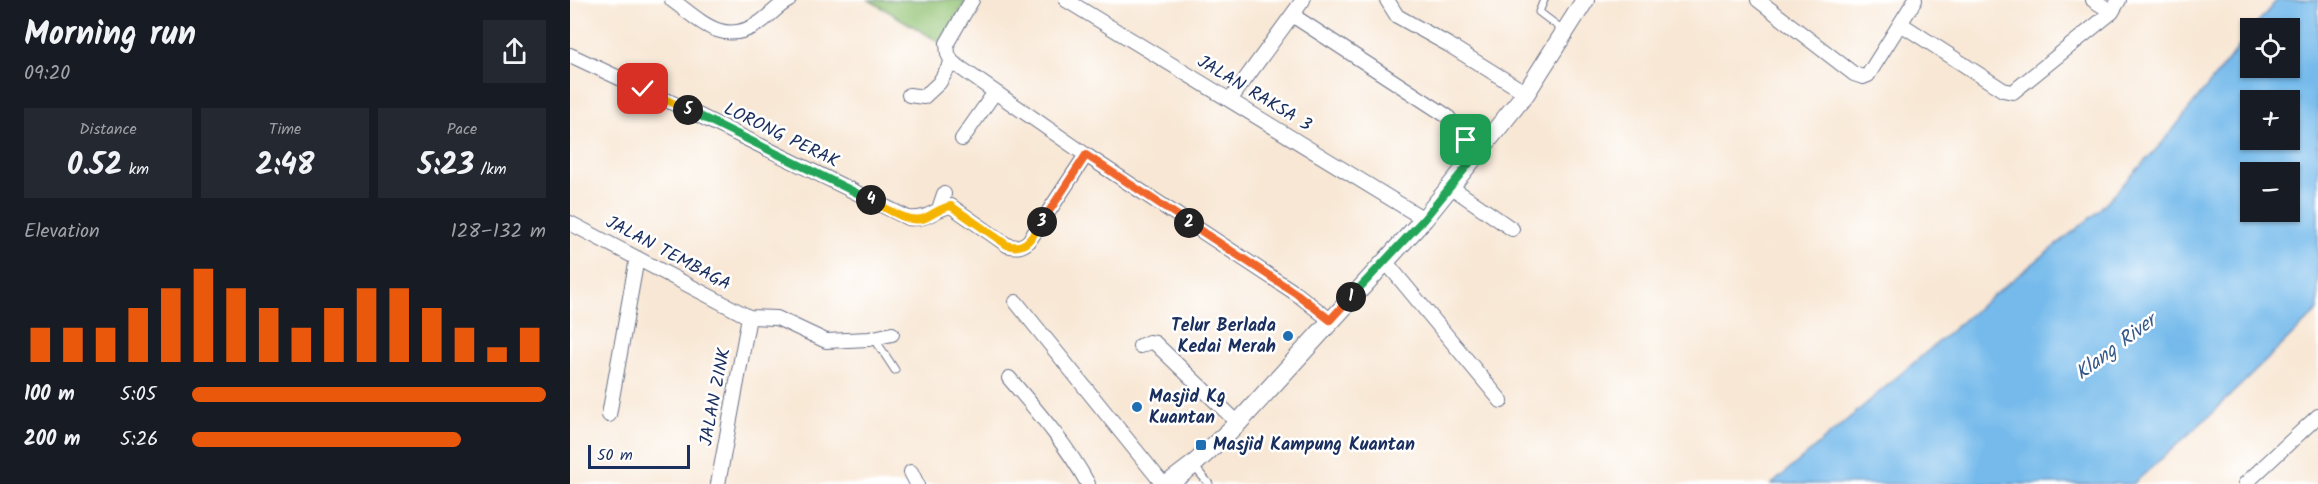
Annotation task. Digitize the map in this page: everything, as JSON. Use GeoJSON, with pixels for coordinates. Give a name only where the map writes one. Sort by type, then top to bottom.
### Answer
{"type":"FeatureCollection","features":[{"type":"Feature","properties":{"kind":"street"},"geometry":{"type":"LineString","coordinates":[[672,0],[704,24],[723,33],[733,34],[759,23],[789,0]]}},
{"type":"Feature","properties":{"kind":"street"},"geometry":{"type":"LineString","coordinates":[[972,0],[947,43],[948,54],[952,62],[1086,155],[1297,294],[1330,320]]}},
{"type":"Feature","properties":{"kind":"street","name":"JALAN RAKSA 3"},"geometry":{"type":"LineString","coordinates":[[1068,0],[1424,219]]}},
{"type":"Feature","properties":{"kind":"street"},"geometry":{"type":"LineString","coordinates":[[1230,100],[1303,0]]}},
{"type":"Feature","properties":{"kind":"street"},"geometry":{"type":"LineString","coordinates":[[1387,0],[1397,16],[1526,93]]}},
{"type":"Feature","properties":{"kind":"street"},"geometry":{"type":"LineString","coordinates":[[1168,484],[1193,465],[1238,423],[1424,219],[1526,93],[1585,0]]}},
{"type":"Feature","properties":{"kind":"street"},"geometry":{"type":"LineString","coordinates":[[1764,2],[1858,77],[1868,75],[1915,0]]}},
{"type":"Feature","properties":{"kind":"street"},"geometry":{"type":"LineString","coordinates":[[2093,0],[2116,6]]}},
{"type":"Feature","properties":{"kind":"street"},"geometry":{"type":"LineString","coordinates":[[1901,24],[2008,92],[2018,89],[2116,6]]}},
{"type":"Feature","properties":{"kind":"street"},"geometry":{"type":"LineString","coordinates":[[1292,15],[1446,116],[1466,140],[1472,160]]}},
{"type":"Feature","properties":{"kind":"street","name":"LORONG PERAK"},"geometry":{"type":"LineString","coordinates":[[570,55],[908,218],[922,220],[942,203],[959,210],[1007,245],[1015,248],[1029,241],[1086,155]]}},
{"type":"Feature","properties":{"kind":"street"},"geometry":{"type":"LineString","coordinates":[[909,95],[924,97],[939,83],[952,62]]}},
{"type":"Feature","properties":{"kind":"street"},"geometry":{"type":"LineString","coordinates":[[962,140],[995,92]]}},
{"type":"Feature","properties":{"kind":"street"},"geometry":{"type":"LineString","coordinates":[[1450,187],[1512,229]]}},
{"type":"Feature","properties":{"kind":"street","name":"JALAN TEMBAGA"},"geometry":{"type":"LineString","coordinates":[[570,223],[749,317]]}},
{"type":"Feature","properties":{"kind":"street"},"geometry":{"type":"LineString","coordinates":[[609,416],[637,258]]}},
{"type":"Feature","properties":{"kind":"street"},"geometry":{"type":"LineString","coordinates":[[1385,261],[1502,401]]}},
{"type":"Feature","properties":{"kind":"street"},"geometry":{"type":"LineString","coordinates":[[1016,302],[1163,484]]}},
{"type":"Feature","properties":{"kind":"street"},"geometry":{"type":"LineString","coordinates":[[749,317],[777,318],[826,340],[873,338],[892,334]]}},
{"type":"Feature","properties":{"kind":"street","name":"JALAN ZINK"},"geometry":{"type":"LineString","coordinates":[[718,484],[749,317]]}},
{"type":"Feature","properties":{"kind":"street"},"geometry":{"type":"LineString","coordinates":[[1140,346],[1149,342],[1155,343],[1238,423]]}},
{"type":"Feature","properties":{"kind":"street"},"geometry":{"type":"LineString","coordinates":[[1009,378],[1044,418],[1078,465],[1088,484]]}},
{"type":"Feature","properties":{"kind":"street"},"geometry":{"type":"LineString","coordinates":[[2245,484],[2318,416]]}},
{"type":"Feature","properties":{"kind":"lane"},"geometry":{"type":"LineString","coordinates":[[1544,0],[1539,12],[1565,32]]}},
{"type":"Feature","properties":{"kind":"lane"},"geometry":{"type":"LineString","coordinates":[[873,338],[895,370]]}},
{"type":"Feature","properties":{"kind":"lane"},"geometry":{"type":"LineString","coordinates":[[1193,465],[1209,484]]}},
{"type":"Feature","properties":{"kind":"green space"},"geometry":{"type":"Polygon","coordinates":[[[869,0],[967,0],[941,43],[869,0]]]}},
{"type":"Feature","properties":{"kind":"water","name":"Klang River"},"geometry":{"type":"Polygon","coordinates":[[[2277,0],[2318,0],[2318,310],[2208,417],[2133,484],[1772,484],[1985,302],[2095,214],[2163,142],[2240,46],[2240,78],[2300,78],[2300,18],[2262,18],[2277,0]]]}},
{"type":"Feature","properties":{"kind":"place","name":"Telur Berlada Kedai Merah"},"geometry":{"type":"Point","coordinates":[1288,336]}},
{"type":"Feature","properties":{"kind":"place","name":"Masjid Kg Kuantan"},"geometry":{"type":"Point","coordinates":[1137,407]}},
{"type":"Feature","properties":{"kind":"place","name":"Masjid Kampung Kuantan"},"geometry":{"type":"Point","coordinates":[1201,445]}},
{"type":"Feature","properties":{"kind":"route"},"geometry":{"type":"LineString","coordinates":[[643,89],[908,218],[922,220],[943,207],[951,206],[1007,245],[1015,248],[1029,241],[1086,155],[1297,294],[1330,320],[1424,219],[1472,160],[1466,140]]}}]}
